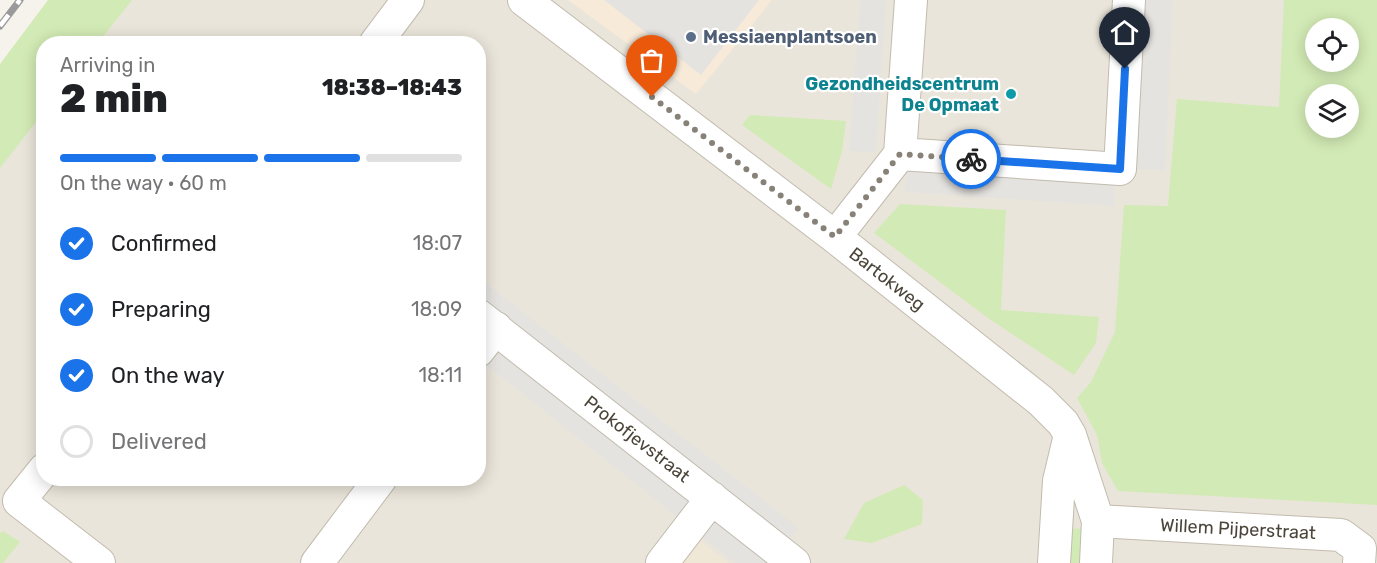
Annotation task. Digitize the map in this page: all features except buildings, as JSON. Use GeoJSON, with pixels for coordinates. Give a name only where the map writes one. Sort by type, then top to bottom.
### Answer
{"type":"FeatureCollection","features":[{"type":"Feature","properties":{"kind":"street"},"geometry":{"type":"LineString","coordinates":[[381,36],[408,0]]}},
{"type":"Feature","properties":{"kind":"street","name":"Bartokweg"},"geometry":{"type":"LineString","coordinates":[[524,0],[835,237],[1041,401],[1063,423],[1070,435],[1098,521],[1096,563]]}},
{"type":"Feature","properties":{"kind":"street"},"geometry":{"type":"LineString","coordinates":[[835,237],[900,154],[911,0]]}},
{"type":"Feature","properties":{"kind":"street"},"geometry":{"type":"LineString","coordinates":[[900,154],[1120,169],[1129,0]]}},
{"type":"Feature","properties":{"kind":"street","name":"Prokofjevstraat"},"geometry":{"type":"LineString","coordinates":[[486,332],[712,498],[794,563]]}},
{"type":"Feature","properties":{"kind":"street"},"geometry":{"type":"LineString","coordinates":[[1054,563],[1059,481],[1070,435]]}},
{"type":"Feature","properties":{"kind":"street"},"geometry":{"type":"LineString","coordinates":[[36,480],[19,501],[99,563]]}},
{"type":"Feature","properties":{"kind":"street"},"geometry":{"type":"LineString","coordinates":[[317,563],[375,486]]}},
{"type":"Feature","properties":{"kind":"street"},"geometry":{"type":"LineString","coordinates":[[662,563],[712,498]]}},
{"type":"Feature","properties":{"kind":"street","name":"Willem Pijperstraat"},"geometry":{"type":"LineString","coordinates":[[1098,521],[1341,535],[1360,549],[1359,563]]}},
{"type":"Feature","properties":{"kind":"shaded area"},"geometry":{"type":"Polygon","coordinates":[[[100,0],[1377,0],[1377,563],[0,563],[0,130],[36,82],[36,486],[486,486],[486,36],[72,36],[100,0]]]}},
{"type":"Feature","properties":{"kind":"shaded area","name":"Messiaenplantsoen"},"geometry":{"type":"Polygon","coordinates":[[[568,0],[772,0],[696,94],[568,0]]]}},
{"type":"Feature","properties":{"kind":"shaded area","name":"Messiaenplantsoen"},"geometry":{"type":"Polygon","coordinates":[[[604,0],[759,0],[701,75],[604,0]]]}},
{"type":"Feature","properties":{"kind":"shaded area"},"geometry":{"type":"Polygon","coordinates":[[[860,0],[886,0],[876,152],[849,151],[860,0]]]}},
{"type":"Feature","properties":{"kind":"shaded area"},"geometry":{"type":"Polygon","coordinates":[[[1143,0],[1173,0],[1165,171],[1134,169],[1143,0]]]}},
{"type":"Feature","properties":{"kind":"shaded area"},"geometry":{"type":"Polygon","coordinates":[[[908,163],[1115,177],[1114,206],[904,192],[908,163]]]}},
{"type":"Feature","properties":{"kind":"shaded area"},"geometry":{"type":"Polygon","coordinates":[[[486,283],[799,528],[770,563],[735,563],[486,365],[486,283]]]}},
{"type":"Feature","properties":{"kind":"shaded area"},"geometry":{"type":"Polygon","coordinates":[[[695,536],[728,563],[674,563],[695,536]]]}},
{"type":"Feature","properties":{"kind":"green space"},"geometry":{"type":"Polygon","coordinates":[[[48,0],[132,0],[104,36],[36,36],[36,122],[0,168],[0,64],[48,0]]]}},
{"type":"Feature","properties":{"kind":"green space"},"geometry":{"type":"Polygon","coordinates":[[[1284,0],[1377,0],[1377,505],[1118,491],[1102,463],[1097,435],[1077,398],[1091,382],[1115,332],[1124,205],[1168,206],[1177,99],[1279,107],[1284,0]]]}},
{"type":"Feature","properties":{"kind":"green space"},"geometry":{"type":"Polygon","coordinates":[[[750,115],[846,121],[842,151],[831,189],[742,125],[750,115]]]}},
{"type":"Feature","properties":{"kind":"green space"},"geometry":{"type":"Polygon","coordinates":[[[900,204],[1006,210],[1001,310],[1099,317],[1096,343],[1074,375],[988,318],[874,233],[900,204]]]}},
{"type":"Feature","properties":{"kind":"green space"},"geometry":{"type":"Polygon","coordinates":[[[904,485],[923,500],[922,524],[872,543],[844,539],[864,503],[904,485]]]}},
{"type":"Feature","properties":{"kind":"green space"},"geometry":{"type":"Polygon","coordinates":[[[1067,528],[1084,529],[1082,563],[1065,563],[1067,528]]]}},
{"type":"Feature","properties":{"kind":"green space"},"geometry":{"type":"Polygon","coordinates":[[[3,531],[20,542],[3,563],[0,563],[0,533],[3,531]]]}},
{"type":"Feature","properties":{"kind":"railway"},"geometry":{"type":"LineString","coordinates":[[0,26],[20,0]]}},
{"type":"Feature","properties":{"kind":"way so far"},"geometry":{"type":"LineString","coordinates":[[652,97],[835,237],[900,154],[971,159]]}},
{"type":"Feature","properties":{"kind":"place","name":"Messiaenplantsoen"},"geometry":{"type":"Point","coordinates":[691,37]}},
{"type":"Feature","properties":{"kind":"place","name":"Gezondheidscentrum De Opmaat"},"geometry":{"type":"Point","coordinates":[1011,94]}},
{"type":"Feature","properties":{"kind":"route"},"geometry":{"type":"LineString","coordinates":[[971,159],[1120,169],[1125,69]]}}]}
